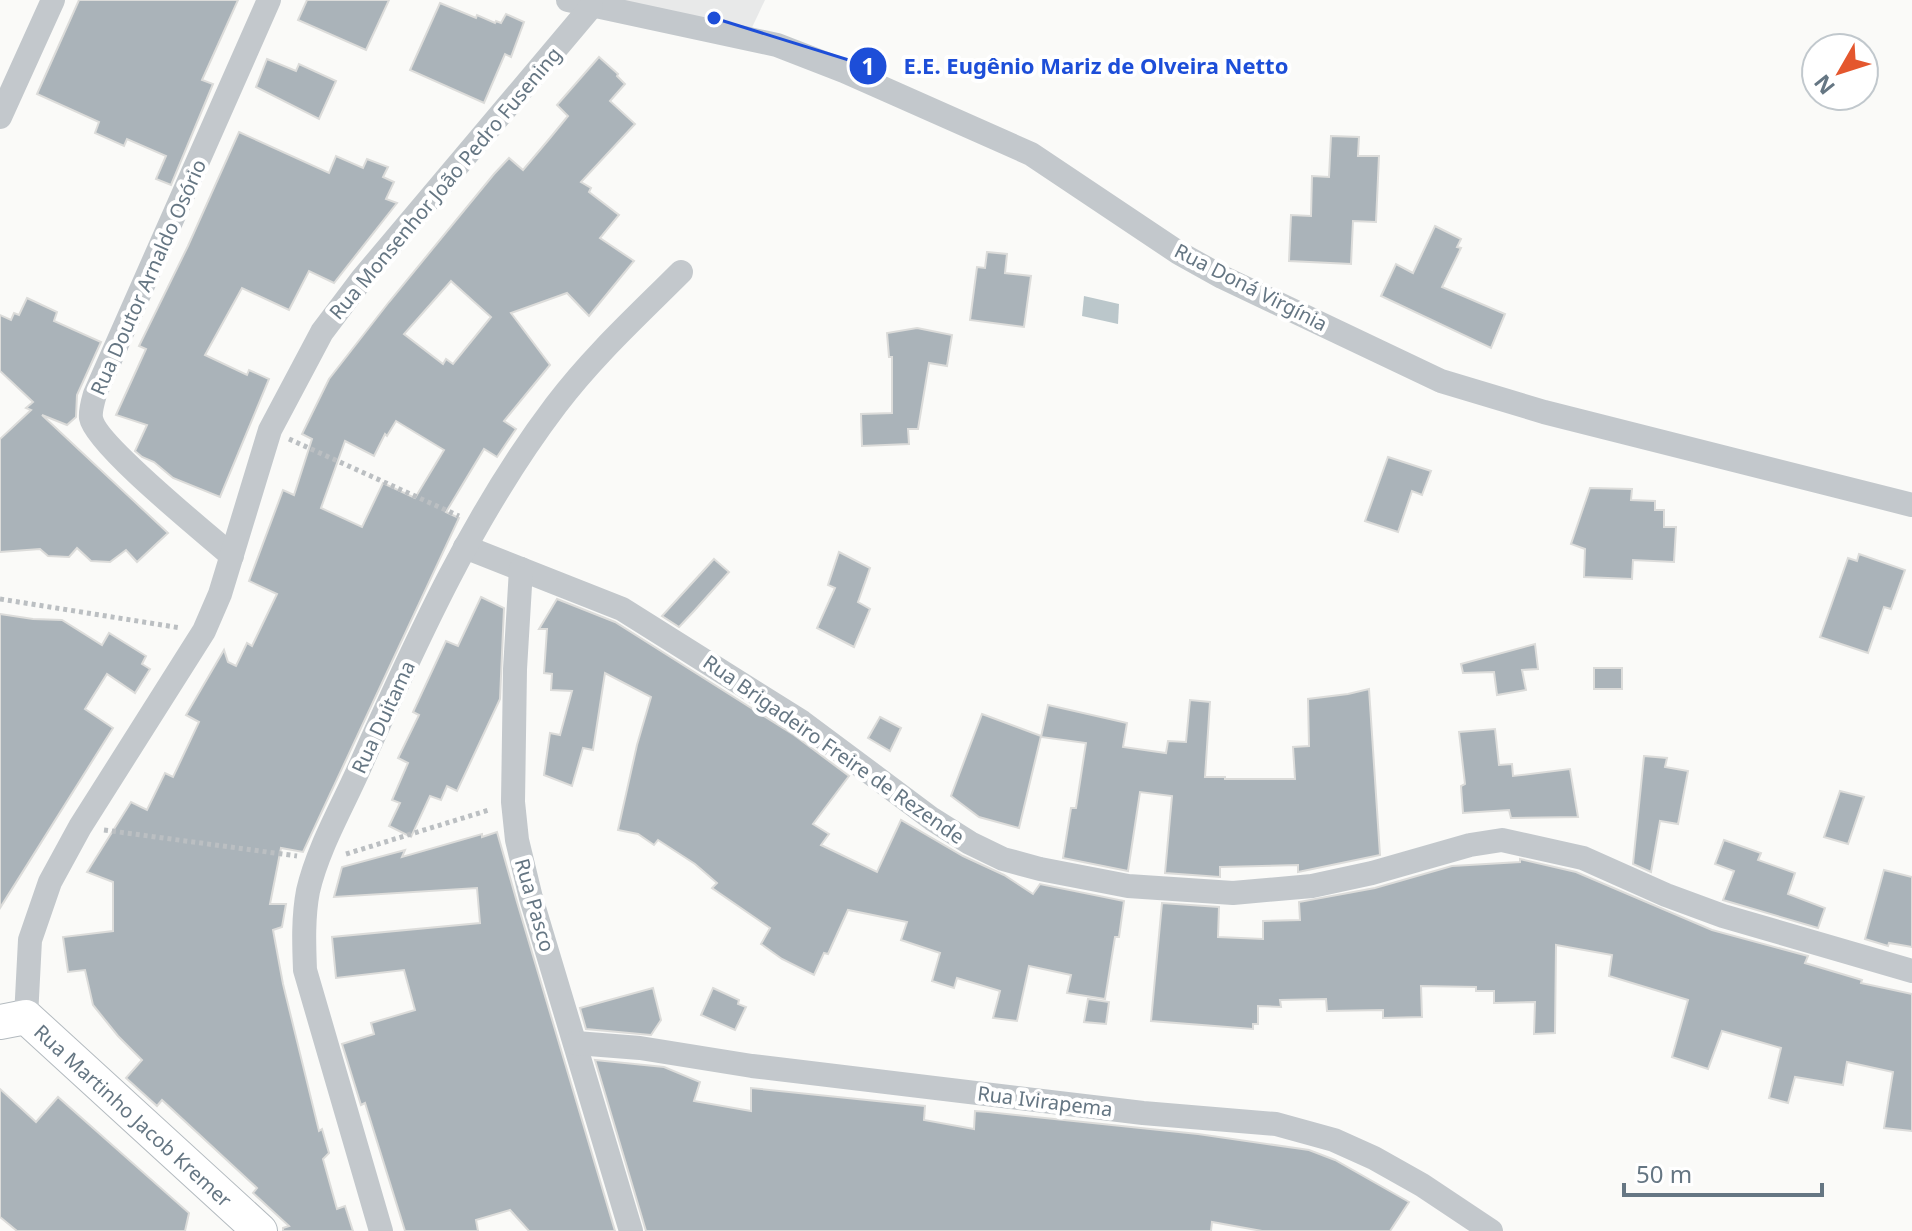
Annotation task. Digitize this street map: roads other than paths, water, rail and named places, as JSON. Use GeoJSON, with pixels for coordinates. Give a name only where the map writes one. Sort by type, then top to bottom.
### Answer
{"type":"FeatureCollection","features":[{"type":"Feature","properties":{"kind":"street"},"geometry":{"type":"LineString","coordinates":[[0,117],[53,0]]}},
{"type":"Feature","properties":{"kind":"street","name":"Rua Doutor Arnaldo Osório"},"geometry":{"type":"LineString","coordinates":[[232,556],[106,444],[91,418],[95,394],[269,0]]}},
{"type":"Feature","properties":{"kind":"street","name":"Rua Monsenhor João Pedro Fusening"},"geometry":{"type":"LineString","coordinates":[[13,1020],[30,940],[50,882],[80,827],[204,631],[220,594],[270,430],[322,332],[580,4]]}},
{"type":"Feature","properties":{"kind":"street","name":"Rua Doná Virgínia"},"geometry":{"type":"LineString","coordinates":[[580,4],[777,45],[844,71],[1031,154],[1179,253],[1222,277],[1441,381],[1559,416],[1912,505]]}},
{"type":"Feature","properties":{"kind":"street","name":"Rua Duitama"},"geometry":{"type":"LineString","coordinates":[[381,1231],[305,970],[304,930],[308,891],[319,859],[400,678],[465,547],[504,478],[557,404],[600,353],[681,272]]}},
{"type":"Feature","properties":{"kind":"street","name":"Rua Brigadeiro Freire de Rezende"},"geometry":{"type":"LineString","coordinates":[[465,547],[622,609],[802,722],[932,819],[1003,859],[1128,886],[1233,893],[1312,886],[1372,873],[1470,845],[1502,840],[1583,858],[1666,895],[1723,916],[1912,971]]}},
{"type":"Feature","properties":{"kind":"street","name":"Rua Pasco"},"geometry":{"type":"LineString","coordinates":[[521,569],[513,787],[517,840],[531,898],[631,1231]]}},
{"type":"Feature","properties":{"kind":"street","name":"Rua Martinho Jacob Kremer"},"geometry":{"type":"LineString","coordinates":[[13,1020],[260,1231]]}},
{"type":"Feature","properties":{"kind":"street","name":"Rua Ivirapema"},"geometry":{"type":"LineString","coordinates":[[576,1043],[640,1048],[752,1066],[1143,1113],[1276,1124],[1334,1140],[1374,1158],[1422,1185],[1491,1231]]}},
{"type":"Feature","properties":{"kind":"place","name":"E.E. Eugênio Mariz de Olveira Netto"},"geometry":{"type":"Point","coordinates":[714,18]}}]}
